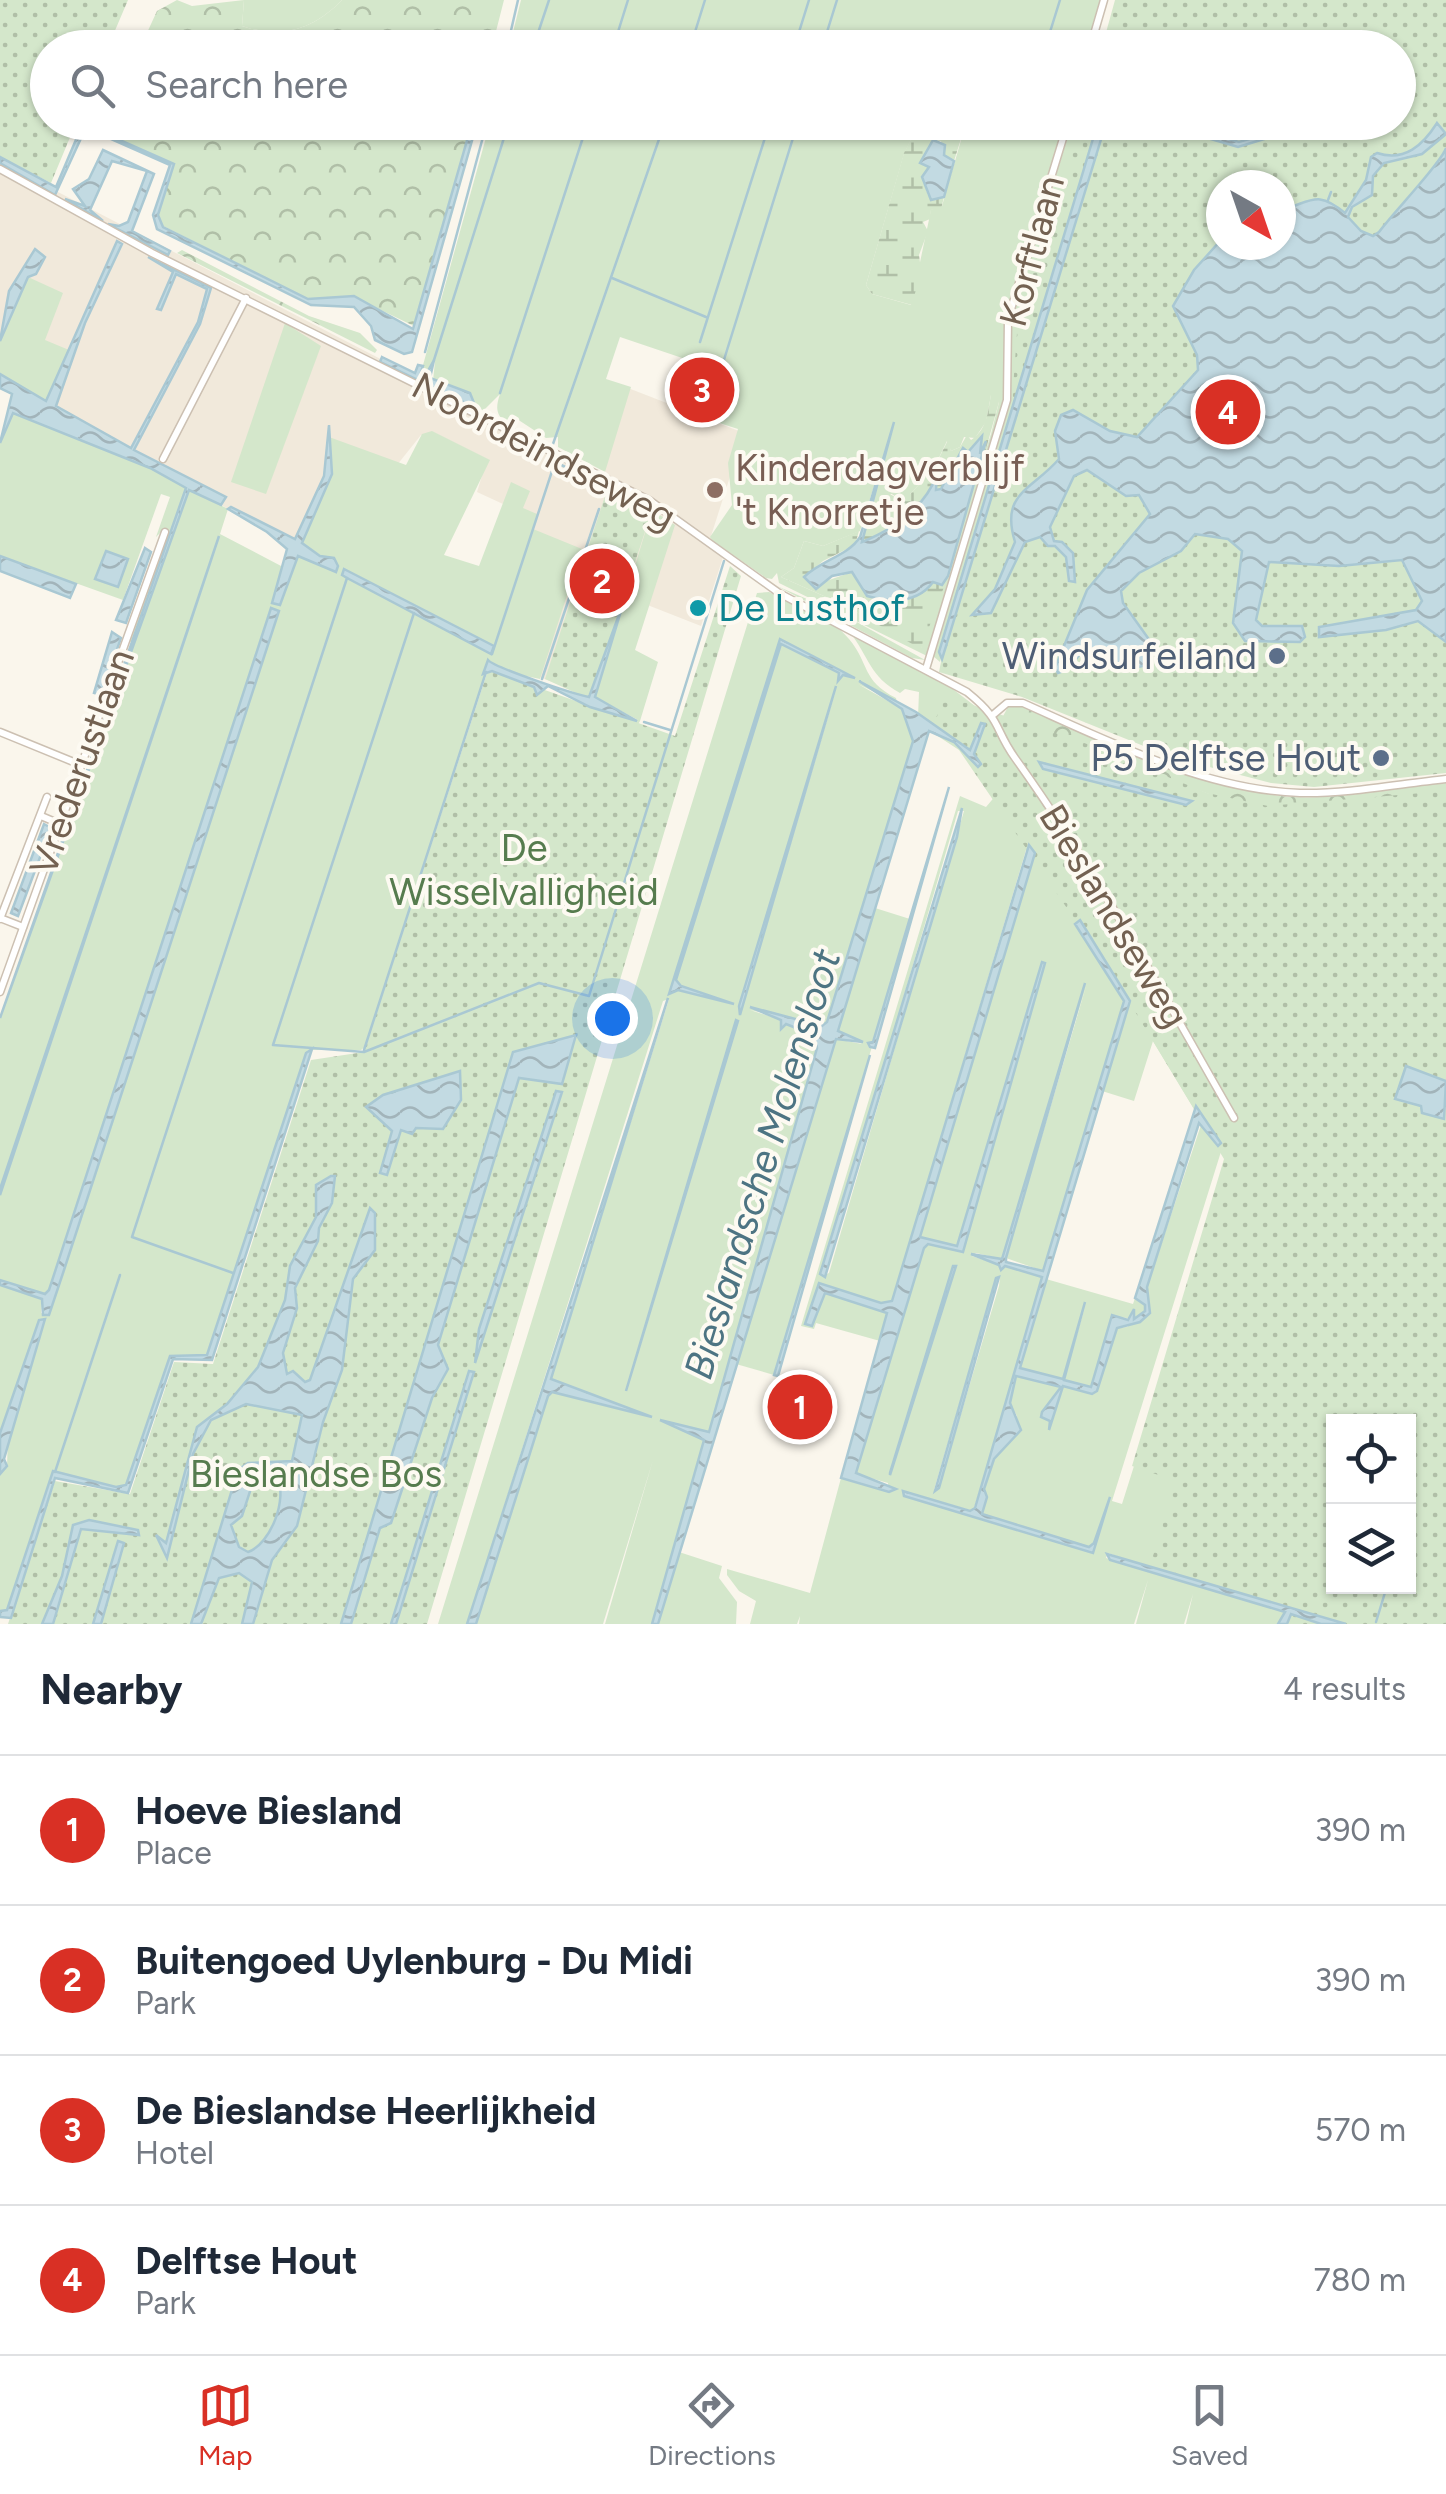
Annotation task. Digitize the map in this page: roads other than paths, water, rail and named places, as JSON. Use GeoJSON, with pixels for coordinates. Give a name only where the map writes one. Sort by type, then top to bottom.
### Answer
{"type":"FeatureCollection","features":[{"type":"Feature","properties":{"kind":"street"},"geometry":{"type":"LineString","coordinates":[[1095,30],[1104,0]]}},
{"type":"Feature","properties":{"kind":"street","name":"Korftlaan"},"geometry":{"type":"LineString","coordinates":[[926,668],[1006,400],[1008,319],[1063,140]]}},
{"type":"Feature","properties":{"kind":"street","name":"Noordeindseweg"},"geometry":{"type":"LineString","coordinates":[[0,169],[152,253],[662,507],[775,590],[956,683],[994,714]]}},
{"type":"Feature","properties":{"kind":"street"},"geometry":{"type":"LineString","coordinates":[[164,460],[246,298]]}},
{"type":"Feature","properties":{"kind":"street","name":"Vrederustlaan"},"geometry":{"type":"LineString","coordinates":[[0,992],[165,532]]}},
{"type":"Feature","properties":{"kind":"street"},"geometry":{"type":"LineString","coordinates":[[994,714],[1006,703],[1023,703],[1148,756],[1221,780],[1281,791],[1320,792],[1446,779]]}},
{"type":"Feature","properties":{"kind":"street","name":"Bieslandseweg"},"geometry":{"type":"LineString","coordinates":[[994,714],[1011,752],[1084,861],[1234,1118]]}},
{"type":"Feature","properties":{"kind":"street"},"geometry":{"type":"LineString","coordinates":[[0,732],[81,765]]}},
{"type":"Feature","properties":{"kind":"street"},"geometry":{"type":"LineString","coordinates":[[23,927],[0,918],[46,797]]}},
{"type":"Feature","properties":{"kind":"street"},"geometry":{"type":"LineString","coordinates":[[41,816],[60,824]]}},
{"type":"Feature","properties":{"kind":"water"},"geometry":{"type":"Polygon","coordinates":[[[1437,123],[1446,134],[1422,154],[1384,163],[1373,176],[1372,195],[1352,207],[1348,217],[1361,231],[1373,236],[1379,232],[1446,148],[1446,642],[1418,621],[1386,630],[1319,637],[1319,627],[1416,610],[1422,601],[1402,560],[1339,566],[1269,562],[1256,620],[1262,626],[1302,626],[1305,637],[1300,642],[1245,641],[1233,623],[1242,551],[1228,539],[1195,534],[1181,551],[1139,573],[1121,591],[1123,603],[1153,645],[1147,665],[1130,669],[1086,647],[1067,670],[1058,673],[1055,668],[1087,590],[1150,514],[1139,495],[1126,496],[1087,470],[1074,476],[1050,527],[1054,541],[1062,542],[1073,553],[1075,582],[1069,581],[1066,557],[1040,537],[1025,542],[991,613],[972,615],[995,589],[1015,542],[1011,526],[1015,503],[1059,459],[1055,431],[1061,415],[1073,410],[1110,431],[1137,437],[1198,370],[1197,355],[1173,306],[1206,257],[1206,260],[1296,260],[1296,205],[1320,199],[1345,213],[1366,180],[1371,157],[1377,153],[1405,153],[1426,138],[1437,123]]]}},
{"type":"Feature","properties":{"kind":"water"},"geometry":{"type":"Polygon","coordinates":[[[76,140],[80,140],[55,195],[0,163],[0,157],[56,187],[76,140]]]}},
{"type":"Feature","properties":{"kind":"water"},"geometry":{"type":"Polygon","coordinates":[[[114,140],[174,164],[158,215],[163,227],[308,299],[354,296],[413,329],[467,140],[472,140],[412,352],[404,354],[375,340],[371,326],[354,307],[311,305],[157,229],[153,215],[170,165],[114,140]]]}},
{"type":"Feature","properties":{"kind":"water"},"geometry":{"type":"Polygon","coordinates":[[[933,140],[945,145],[944,155],[954,161],[944,197],[931,200],[922,177],[929,167],[920,163],[933,140]]]}},
{"type":"Feature","properties":{"kind":"water"},"geometry":{"type":"Polygon","coordinates":[[[1093,140],[1101,140],[942,659],[939,652],[1093,140]]]}},
{"type":"Feature","properties":{"kind":"water"},"geometry":{"type":"Polygon","coordinates":[[[1214,140],[1232,140],[1261,140],[1238,147],[1214,140]]]}},
{"type":"Feature","properties":{"kind":"water"},"geometry":{"type":"Polygon","coordinates":[[[103,150],[154,174],[132,231],[170,251],[168,255],[108,224],[119,226],[128,222],[147,171],[112,161],[90,210],[103,221],[65,199],[85,206],[73,189],[89,179],[103,150]]]}},
{"type":"Feature","properties":{"kind":"water"},"geometry":{"type":"Polygon","coordinates":[[[117,241],[122,244],[85,323],[56,406],[131,448],[198,322],[207,289],[176,274],[161,310],[157,309],[173,272],[148,257],[211,288],[200,324],[134,450],[226,497],[221,505],[189,490],[0,1018],[186,488],[150,468],[13,413],[0,443],[12,394],[0,388],[0,374],[46,401],[117,241]]]}},
{"type":"Feature","properties":{"kind":"water"},"geometry":{"type":"Polygon","coordinates":[[[35,249],[45,257],[36,274],[28,277],[0,341],[9,291],[35,249]]]}},
{"type":"Feature","properties":{"kind":"water"},"geometry":{"type":"Polygon","coordinates":[[[382,357],[415,373],[418,365],[423,366],[420,375],[424,378],[434,360],[430,378],[470,393],[476,408],[380,362],[382,357]]]}},
{"type":"Feature","properties":{"kind":"water"},"geometry":{"type":"Polygon","coordinates":[[[894,422],[862,542],[907,516],[924,498],[937,475],[936,490],[941,489],[963,448],[968,452],[982,436],[980,454],[986,441],[948,576],[942,585],[933,582],[920,594],[904,600],[867,596],[852,572],[832,576],[816,589],[804,577],[849,549],[860,537],[894,422]]]}},
{"type":"Feature","properties":{"kind":"water"},"geometry":{"type":"Polygon","coordinates":[[[329,425],[332,474],[302,543],[320,556],[334,558],[338,566],[336,572],[298,556],[280,605],[272,603],[287,549],[228,509],[231,507],[295,539],[324,476],[329,425]]]}},
{"type":"Feature","properties":{"kind":"water"},"geometry":{"type":"Polygon","coordinates":[[[219,536],[0,1195],[0,1189],[219,536]]]}},
{"type":"Feature","properties":{"kind":"water"},"geometry":{"type":"Polygon","coordinates":[[[145,548],[151,552],[126,623],[116,620],[145,548]]]}},
{"type":"Feature","properties":{"kind":"water"},"geometry":{"type":"Polygon","coordinates":[[[106,551],[128,559],[118,587],[95,579],[106,551]]]}},
{"type":"Feature","properties":{"kind":"water"},"geometry":{"type":"Polygon","coordinates":[[[0,556],[76,584],[70,598],[0,571],[0,556]]]}},
{"type":"Feature","properties":{"kind":"water"},"geometry":{"type":"Polygon","coordinates":[[[344,569],[494,646],[491,654],[347,578],[342,575],[344,569]]]}},
{"type":"Feature","properties":{"kind":"water"},"geometry":{"type":"Polygon","coordinates":[[[624,601],[595,697],[637,721],[590,707],[548,686],[537,695],[534,687],[492,671],[483,674],[488,660],[589,697],[624,601]]]}},
{"type":"Feature","properties":{"kind":"water"},"geometry":{"type":"Polygon","coordinates":[[[271,608],[279,611],[49,1315],[43,1315],[42,1299],[0,1285],[0,1280],[45,1294],[49,1290],[271,608]]]}},
{"type":"Feature","properties":{"kind":"water"},"geometry":{"type":"Polygon","coordinates":[[[112,632],[121,638],[101,695],[94,693],[112,632]]]}},
{"type":"Feature","properties":{"kind":"water"},"geometry":{"type":"Polygon","coordinates":[[[780,639],[855,678],[843,675],[838,681],[839,673],[781,644],[676,980],[681,986],[734,1004],[678,990],[669,994],[780,639]]]}},
{"type":"Feature","properties":{"kind":"water"},"geometry":{"type":"Polygon","coordinates":[[[859,681],[916,712],[970,750],[981,723],[985,724],[974,754],[981,764],[978,767],[954,742],[929,731],[838,1031],[863,1042],[836,1039],[658,1624],[652,1624],[704,1440],[660,1420],[709,1432],[817,1048],[814,1035],[786,1024],[781,1029],[781,1020],[750,1007],[822,1026],[827,1022],[913,741],[902,709],[859,681]]]}},
{"type":"Feature","properties":{"kind":"water"},"geometry":{"type":"Polygon","coordinates":[[[836,686],[740,1015],[739,1006],[836,686]]]}},
{"type":"Feature","properties":{"kind":"water"},"geometry":{"type":"Polygon","coordinates":[[[1039,762],[1192,801],[1186,805],[1043,769],[1039,762]]]}},
{"type":"Feature","properties":{"kind":"water"},"geometry":{"type":"Polygon","coordinates":[[[949,787],[875,1048],[870,1047],[868,1043],[873,1042],[949,787]]]}},
{"type":"Feature","properties":{"kind":"water"},"geometry":{"type":"Polygon","coordinates":[[[962,808],[957,837],[825,1277],[820,1274],[962,808]]]}},
{"type":"Feature","properties":{"kind":"water"},"geometry":{"type":"Polygon","coordinates":[[[44,824],[51,828],[18,916],[11,913],[44,824]]]}},
{"type":"Feature","properties":{"kind":"water"},"geometry":{"type":"Polygon","coordinates":[[[1029,845],[1035,853],[920,1237],[957,1246],[1042,962],[1045,963],[963,1252],[928,1244],[924,1248],[856,1473],[896,1489],[889,1492],[841,1478],[887,1313],[825,1293],[812,1326],[805,1324],[819,1283],[881,1303],[892,1301],[1029,845]]]}},
{"type":"Feature","properties":{"kind":"water"},"geometry":{"type":"Polygon","coordinates":[[[1080,920],[1130,1001],[1020,1368],[1063,1379],[1085,1302],[1064,1380],[1091,1387],[1112,1315],[1128,1320],[1134,1309],[1134,1319],[1145,1311],[1145,1305],[1135,1298],[1196,1106],[1221,1143],[1218,1146],[1199,1123],[1147,1287],[1150,1313],[1140,1322],[1117,1328],[1097,1391],[1092,1394],[1063,1386],[1049,1430],[1050,1421],[1041,1417],[1042,1412],[1061,1387],[1016,1376],[1010,1403],[1021,1430],[994,1459],[984,1489],[987,1497],[982,1514],[1089,1547],[1094,1543],[1110,1497],[1093,1553],[904,1496],[903,1491],[970,1511],[975,1508],[1042,1277],[1005,1266],[1001,1270],[999,1265],[971,1254],[1002,1259],[1085,983],[1006,1258],[1006,1262],[1043,1271],[1124,1001],[1075,924],[1080,920]]]}},
{"type":"Feature","properties":{"kind":"water"},"geometry":{"type":"Polygon","coordinates":[[[668,998],[551,1379],[652,1417],[552,1392],[548,1396],[476,1624],[467,1624],[668,998]]]}},
{"type":"Feature","properties":{"kind":"water"},"geometry":{"type":"Polygon","coordinates":[[[736,1020],[738,1021],[626,1391],[736,1020]]]}},
{"type":"Feature","properties":{"kind":"water"},"geometry":{"type":"Polygon","coordinates":[[[576,1035],[562,1084],[519,1078],[438,1345],[448,1369],[432,1398],[391,1523],[380,1528],[351,1624],[341,1624],[513,1052],[576,1035]]]}},
{"type":"Feature","properties":{"kind":"water"},"geometry":{"type":"Polygon","coordinates":[[[312,1049],[212,1360],[173,1359],[128,1493],[55,1478],[11,1618],[0,1617],[0,1611],[7,1610],[53,1471],[116,1487],[126,1485],[170,1356],[207,1355],[306,1053],[312,1049]]]}},
{"type":"Feature","properties":{"kind":"water"},"geometry":{"type":"Polygon","coordinates":[[[870,1055],[778,1376],[774,1375],[870,1055]]]}},
{"type":"Feature","properties":{"kind":"water"},"geometry":{"type":"Polygon","coordinates":[[[1406,1066],[1446,1081],[1444,1119],[1422,1113],[1421,1106],[1395,1099],[1406,1066]]]}},
{"type":"Feature","properties":{"kind":"water"},"geometry":{"type":"Polygon","coordinates":[[[460,1071],[461,1100],[443,1129],[416,1128],[412,1134],[401,1130],[387,1175],[380,1173],[392,1131],[366,1107],[383,1095],[460,1071]]]}},
{"type":"Feature","properties":{"kind":"water"},"geometry":{"type":"Polygon","coordinates":[[[556,1091],[562,1092],[475,1363],[479,1329],[556,1091]]]}},
{"type":"Feature","properties":{"kind":"water"},"geometry":{"type":"Polygon","coordinates":[[[335,1176],[332,1203],[295,1288],[297,1308],[283,1353],[287,1374],[293,1371],[305,1382],[310,1380],[370,1208],[375,1213],[375,1250],[353,1279],[342,1370],[323,1422],[297,1526],[272,1560],[253,1624],[242,1624],[252,1582],[239,1573],[219,1578],[201,1624],[191,1624],[238,1470],[248,1463],[292,1461],[302,1415],[246,1404],[211,1420],[193,1454],[167,1558],[156,1535],[166,1543],[197,1427],[227,1404],[258,1367],[285,1300],[290,1266],[316,1217],[316,1185],[335,1176]],[[266,1474],[254,1479],[242,1516],[231,1525],[239,1547],[248,1552],[264,1540],[275,1519],[280,1496],[277,1477],[266,1474]]]}},
{"type":"Feature","properties":{"kind":"water"},"geometry":{"type":"Polygon","coordinates":[[[956,1266],[890,1475],[890,1473],[956,1266]]]}},
{"type":"Feature","properties":{"kind":"water"},"geometry":{"type":"Polygon","coordinates":[[[999,1277],[939,1488],[935,1491],[996,1278],[999,1277]]]}},
{"type":"Feature","properties":{"kind":"water"},"geometry":{"type":"Polygon","coordinates":[[[45,1319],[4,1459],[7,1466],[0,1474],[0,1433],[39,1320],[45,1319]]]}},
{"type":"Feature","properties":{"kind":"water"},"geometry":{"type":"Polygon","coordinates":[[[469,1371],[474,1372],[396,1624],[391,1624],[469,1371]]]}},
{"type":"Feature","properties":{"kind":"water"},"geometry":{"type":"Polygon","coordinates":[[[89,1520],[138,1530],[139,1535],[81,1529],[53,1624],[42,1624],[62,1576],[73,1525],[89,1520]]]}},
{"type":"Feature","properties":{"kind":"water"},"geometry":{"type":"Polygon","coordinates":[[[118,1541],[124,1543],[101,1624],[93,1624],[118,1541]]]}},
{"type":"Feature","properties":{"kind":"water"},"geometry":{"type":"Polygon","coordinates":[[[1107,1554],[1346,1624],[1321,1624],[1291,1614],[1287,1624],[1278,1624],[1285,1612],[1110,1560],[1107,1554]]]}},
{"type":"Feature","properties":{"kind":"waterway"},"geometry":{"type":"LineString","coordinates":[[511,30],[518,0]]}},
{"type":"Feature","properties":{"kind":"waterway"},"geometry":{"type":"LineString","coordinates":[[539,30],[549,0]]}},
{"type":"Feature","properties":{"kind":"waterway"},"geometry":{"type":"LineString","coordinates":[[619,30],[628,0]]}},
{"type":"Feature","properties":{"kind":"waterway"},"geometry":{"type":"LineString","coordinates":[[696,30],[705,0]]}},
{"type":"Feature","properties":{"kind":"waterway"},"geometry":{"type":"LineString","coordinates":[[800,30],[809,0]]}},
{"type":"Feature","properties":{"kind":"waterway"},"geometry":{"type":"LineString","coordinates":[[828,30],[837,0]]}},
{"type":"Feature","properties":{"kind":"waterway"},"geometry":{"type":"LineString","coordinates":[[1051,30],[1060,0]]}},
{"type":"Feature","properties":{"kind":"waterway"},"geometry":{"type":"LineString","coordinates":[[425,352],[482,140]]}},
{"type":"Feature","properties":{"kind":"waterway"},"geometry":{"type":"LineString","coordinates":[[434,360],[503,140]]}},
{"type":"Feature","properties":{"kind":"waterway"},"geometry":{"type":"LineString","coordinates":[[500,393],[582,140]]}},
{"type":"Feature","properties":{"kind":"waterway"},"geometry":{"type":"LineString","coordinates":[[553,444],[659,140]]}},
{"type":"Feature","properties":{"kind":"waterway"},"geometry":{"type":"LineString","coordinates":[[700,342],[764,140]]}},
{"type":"Feature","properties":{"kind":"waterway"},"geometry":{"type":"LineString","coordinates":[[723,363],[792,140]]}},
{"type":"Feature","properties":{"kind":"waterway"},"geometry":{"type":"LineString","coordinates":[[1328,200],[1331,192]]}},
{"type":"Feature","properties":{"kind":"waterway"},"geometry":{"type":"LineString","coordinates":[[612,278],[706,317]]}},
{"type":"Feature","properties":{"kind":"waterway"},"geometry":{"type":"LineString","coordinates":[[492,654],[555,462],[601,484]]}},
{"type":"Feature","properties":{"kind":"waterway"},"geometry":{"type":"LineString","coordinates":[[542,679],[599,509]]}},
{"type":"Feature","properties":{"kind":"waterway"},"geometry":{"type":"LineString","coordinates":[[414,613],[273,1045],[364,1052],[539,983],[589,996],[724,561]]}},
{"type":"Feature","properties":{"kind":"waterway"},"geometry":{"type":"LineString","coordinates":[[233,1273],[132,1237],[347,578]]}},
{"type":"Feature","properties":{"kind":"waterway"},"geometry":{"type":"LineString","coordinates":[[364,1050],[486,672]]}},
{"type":"Feature","properties":{"kind":"waterway"},"geometry":{"type":"LineString","coordinates":[[644,722],[670,730]]}},
{"type":"Feature","properties":{"kind":"waterway"},"geometry":{"type":"LineString","coordinates":[[55,1472],[120,1275]]}},
{"type":"Feature","properties":{"kind":"waterway"},"geometry":{"type":"LineString","coordinates":[[1376,1622],[1385,1594]]}},
{"type":"Feature","properties":{"kind":"place","name":"De Bieslandse Heerlijkheid"},"geometry":{"type":"Point","coordinates":[702,390]}},
{"type":"Feature","properties":{"kind":"place","name":"Delftse Hout"},"geometry":{"type":"Point","coordinates":[1228,412]}},
{"type":"Feature","properties":{"kind":"place","name":"Kinderdagverblijf 't Knorretje"},"geometry":{"type":"Point","coordinates":[715,490]}},
{"type":"Feature","properties":{"kind":"place","name":"Buitengoed Uylenburg - Du Midi"},"geometry":{"type":"Point","coordinates":[602,581]}},
{"type":"Feature","properties":{"kind":"place","name":"De Lusthof"},"geometry":{"type":"Point","coordinates":[698,608]}},
{"type":"Feature","properties":{"kind":"place","name":"Windsurfeiland"},"geometry":{"type":"Point","coordinates":[1277,656]}},
{"type":"Feature","properties":{"kind":"place","name":"P5 Delftse Hout"},"geometry":{"type":"Point","coordinates":[1381,758]}},
{"type":"Feature","properties":{"kind":"place","name":"Hoeve Biesland"},"geometry":{"type":"Point","coordinates":[800,1407]}},
{"type":"Feature","properties":{"kind":"park label","name":"De Wisselvalligheid"},"geometry":{"type":"Point","coordinates":[524,870]}},
{"type":"Feature","properties":{"kind":"park label","name":"Bieslandse Bos"},"geometry":{"type":"Point","coordinates":[316,1474]}},
{"type":"Feature","properties":{"kind":"water label","name":"Bieslandsche Molensloot"},"geometry":{"type":"Point","coordinates":[762,1164]}}]}
